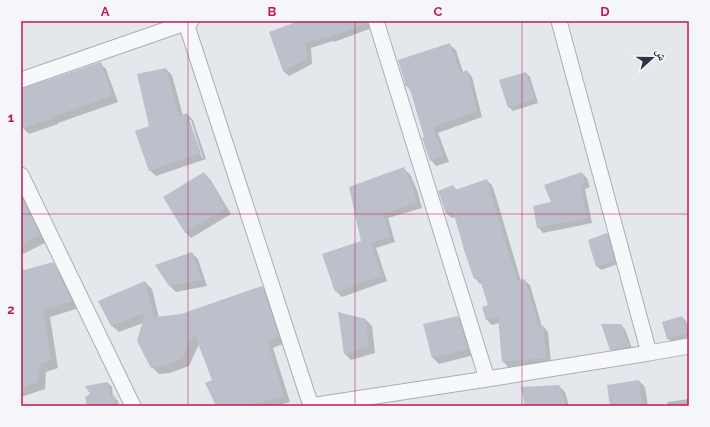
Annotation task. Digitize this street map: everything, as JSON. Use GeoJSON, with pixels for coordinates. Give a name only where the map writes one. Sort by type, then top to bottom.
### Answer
{"type":"FeatureCollection","features":[{"type":"Feature","properties":{"kind":"street"},"geometry":{"type":"LineString","coordinates":[[376,21],[487,379]]}},
{"type":"Feature","properties":{"kind":"street"},"geometry":{"type":"LineString","coordinates":[[559,21],[649,353]]}},
{"type":"Feature","properties":{"kind":"street"},"geometry":{"type":"LineString","coordinates":[[21,80],[188,22],[310,406],[689,346]]}},
{"type":"Feature","properties":{"kind":"street"},"geometry":{"type":"LineString","coordinates":[[21,175],[133,406]]}},
{"type":"Feature","properties":{"kind":"building"},"geometry":{"type":"Polygon","coordinates":[[[299,21],[367,21],[367,23],[328,38],[327,36],[306,43],[307,59],[283,71],[269,32],[299,21]]]}},
{"type":"Feature","properties":{"kind":"building"},"geometry":{"type":"Polygon","coordinates":[[[450,43],[460,73],[467,70],[477,111],[433,127],[443,156],[430,161],[422,138],[424,137],[409,86],[406,87],[398,60],[450,43]]]}},
{"type":"Feature","properties":{"kind":"building"},"geometry":{"type":"Polygon","coordinates":[[[101,62],[113,96],[21,129],[21,89],[101,62]]]}},
{"type":"Feature","properties":{"kind":"building"},"geometry":{"type":"Polygon","coordinates":[[[166,68],[179,116],[187,113],[201,153],[149,171],[135,131],[149,126],[137,74],[166,68]]]}},
{"type":"Feature","properties":{"kind":"building"},"geometry":{"type":"Polygon","coordinates":[[[526,72],[535,99],[508,108],[499,80],[526,72]]]}},
{"type":"Feature","properties":{"kind":"building"},"geometry":{"type":"Polygon","coordinates":[[[404,167],[412,184],[417,203],[383,213],[390,237],[371,243],[382,276],[335,292],[322,254],[361,241],[349,187],[404,167]]]}},
{"type":"Feature","properties":{"kind":"building"},"geometry":{"type":"Polygon","coordinates":[[[204,172],[226,208],[185,233],[163,197],[204,172]]]}},
{"type":"Feature","properties":{"kind":"building"},"geometry":{"type":"Polygon","coordinates":[[[582,172],[585,182],[580,184],[587,218],[537,228],[533,206],[551,202],[544,185],[582,172]]]}},
{"type":"Feature","properties":{"kind":"building"},"geometry":{"type":"Polygon","coordinates":[[[487,179],[517,281],[525,279],[536,316],[537,326],[543,325],[546,358],[502,362],[498,317],[486,320],[482,307],[488,305],[479,277],[474,279],[453,211],[446,214],[438,191],[453,185],[455,190],[487,179]]]}},
{"type":"Feature","properties":{"kind":"building"},"geometry":{"type":"Polygon","coordinates":[[[21,196],[40,235],[21,244],[21,196]]]}},
{"type":"Feature","properties":{"kind":"building"},"geometry":{"type":"Polygon","coordinates":[[[607,233],[615,261],[596,267],[588,240],[607,233]]]}},
{"type":"Feature","properties":{"kind":"building"},"geometry":{"type":"Polygon","coordinates":[[[192,252],[202,280],[169,286],[155,265],[192,252]]]}},
{"type":"Feature","properties":{"kind":"building"},"geometry":{"type":"Polygon","coordinates":[[[53,262],[72,301],[43,310],[51,360],[39,365],[38,382],[21,388],[21,271],[53,262]]]}},
{"type":"Feature","properties":{"kind":"building"},"geometry":{"type":"Polygon","coordinates":[[[145,281],[154,317],[181,314],[262,286],[279,336],[267,341],[284,396],[246,406],[216,406],[205,383],[212,380],[194,333],[182,359],[163,366],[151,368],[137,341],[145,313],[111,326],[98,301],[145,281]]]}},
{"type":"Feature","properties":{"kind":"building"},"geometry":{"type":"Polygon","coordinates":[[[338,312],[366,319],[369,347],[344,354],[338,312]]]}},
{"type":"Feature","properties":{"kind":"building"},"geometry":{"type":"Polygon","coordinates":[[[458,316],[468,349],[432,358],[423,324],[458,316]]]}},
{"type":"Feature","properties":{"kind":"building"},"geometry":{"type":"Polygon","coordinates":[[[682,316],[687,332],[667,339],[662,322],[682,316]]]}},
{"type":"Feature","properties":{"kind":"building"},"geometry":{"type":"Polygon","coordinates":[[[601,324],[621,324],[630,347],[610,350],[601,324]]]}},
{"type":"Feature","properties":{"kind":"building"},"geometry":{"type":"Polygon","coordinates":[[[639,380],[643,406],[610,406],[607,385],[639,380]]]}},
{"type":"Feature","properties":{"kind":"building"},"geometry":{"type":"Polygon","coordinates":[[[108,382],[110,395],[115,396],[116,406],[87,406],[85,397],[90,394],[85,386],[108,382]]]}},
{"type":"Feature","properties":{"kind":"building"},"geometry":{"type":"Polygon","coordinates":[[[559,385],[566,406],[525,406],[521,387],[559,385]]]}}]}
